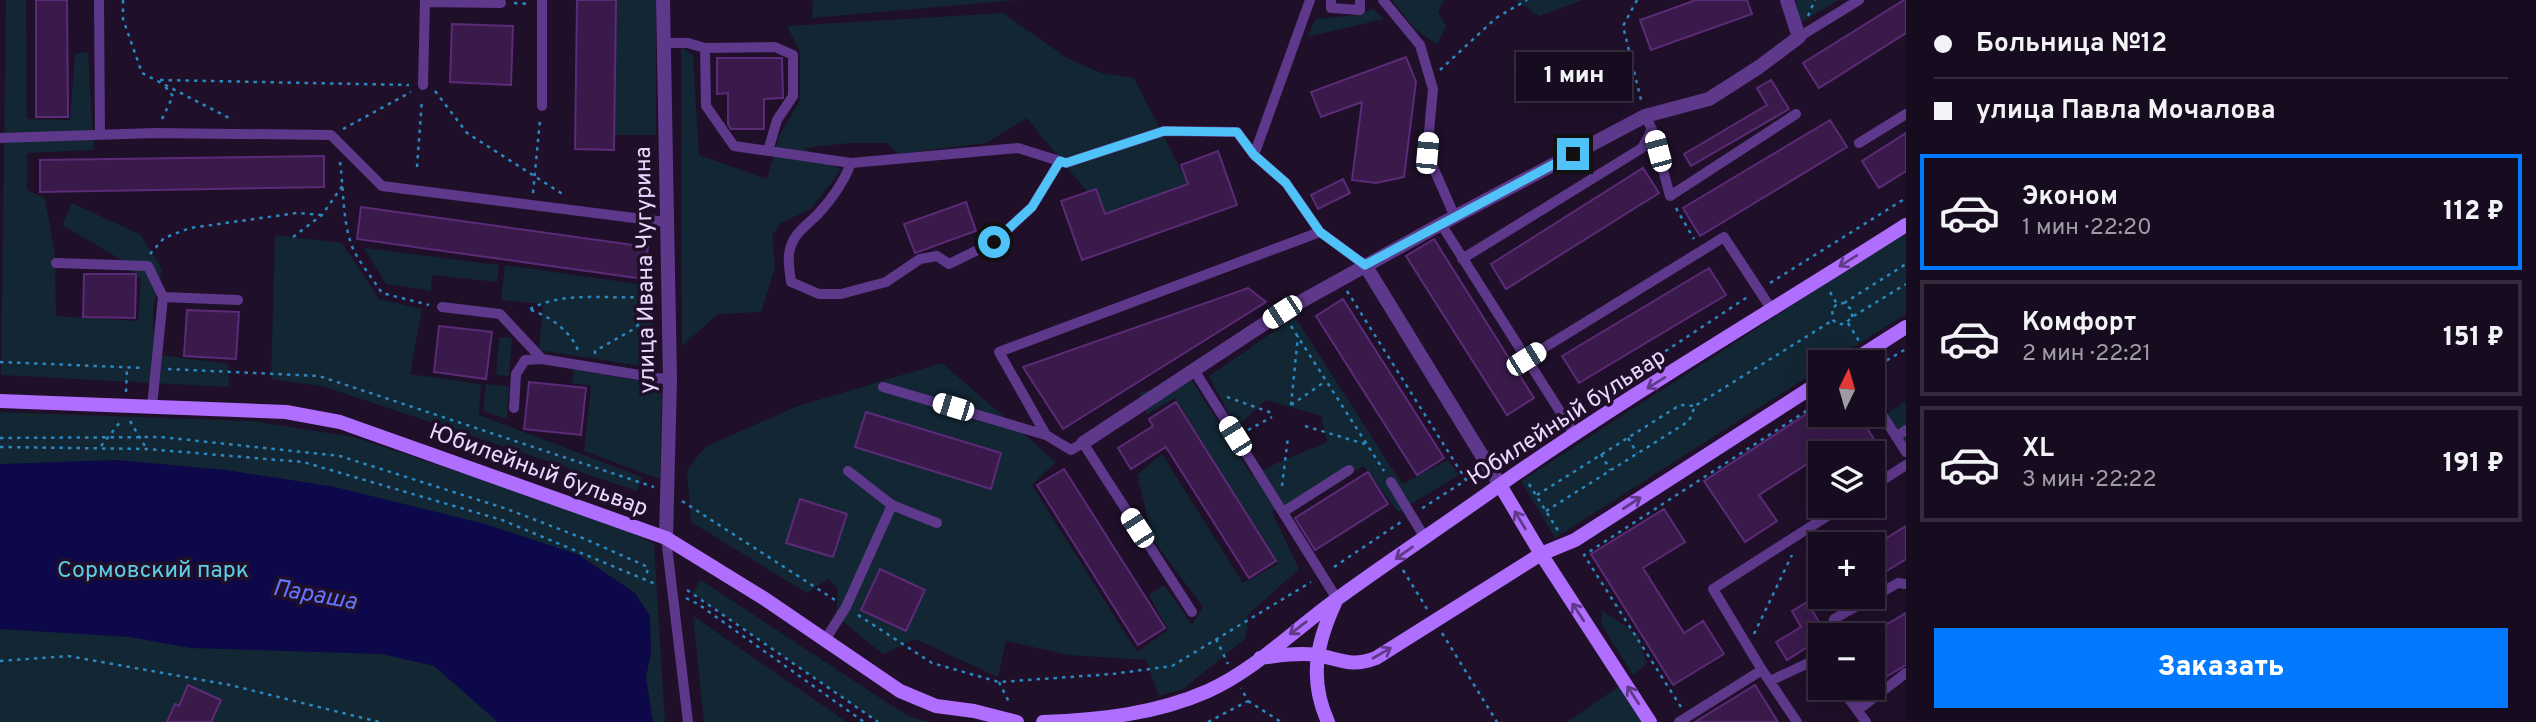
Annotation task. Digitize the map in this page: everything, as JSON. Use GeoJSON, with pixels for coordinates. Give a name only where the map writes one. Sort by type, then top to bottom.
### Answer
{"type":"FeatureCollection","features":[{"type":"Feature","properties":{"kind":"street","name":"улица Ивана Чугурина"},"geometry":{"type":"LineString","coordinates":[[663,0],[670,380],[666,538]]}},
{"type":"Feature","properties":{"kind":"street"},"geometry":{"type":"LineString","coordinates":[[1083,443],[1282,312],[1365,265],[1441,224],[1648,123],[1709,99],[1799,37],[1787,0]]}},
{"type":"Feature","properties":{"kind":"street","name":"Юбилейный бульвар"},"geometry":{"type":"LineString","coordinates":[[1043,722],[1122,716],[1167,707],[1209,690],[1234,676],[1337,599],[1500,485],[1906,225]]}},
{"type":"Feature","properties":{"kind":"street"},"geometry":{"type":"LineString","coordinates":[[1365,265],[1493,462],[1500,485],[1541,554],[1650,722]]}},
{"type":"Feature","properties":{"kind":"street"},"geometry":{"type":"LineString","coordinates":[[1871,350],[1906,327]]}},
{"type":"Feature","properties":{"kind":"street"},"geometry":{"type":"LineString","coordinates":[[1259,658],[1317,655],[1348,663],[1362,663],[1376,658],[1541,554],[1575,540],[1808,390]]}},
{"type":"Feature","properties":{"kind":"street","name":"Юбилейный бульвар"},"geometry":{"type":"LineString","coordinates":[[0,401],[286,412],[340,422],[666,538],[765,599],[900,691],[936,706],[1016,717]]}},
{"type":"Feature","properties":{"kind":"street"},"geometry":{"type":"LineString","coordinates":[[1483,498],[1493,462]]}},
{"type":"Feature","properties":{"kind":"street"},"geometry":{"type":"LineString","coordinates":[[1328,722],[1319,701],[1317,655],[1325,625],[1337,599]]}},
{"type":"Feature","properties":{"kind":"lane"},"geometry":{"type":"LineString","coordinates":[[99,0],[100,135]]}},
{"type":"Feature","properties":{"kind":"lane"},"geometry":{"type":"LineString","coordinates":[[1254,155],[1310,0]]}},
{"type":"Feature","properties":{"kind":"lane"},"geometry":{"type":"LineString","coordinates":[[1331,0],[1331,8],[1360,10],[1360,0]]}},
{"type":"Feature","properties":{"kind":"lane"},"geometry":{"type":"LineString","coordinates":[[1384,0],[1420,45],[1433,89],[1427,153],[1455,217]]}},
{"type":"Feature","properties":{"kind":"lane"},"geometry":{"type":"LineString","coordinates":[[1799,37],[1859,0]]}},
{"type":"Feature","properties":{"kind":"lane"},"geometry":{"type":"LineString","coordinates":[[423,85],[425,1],[501,3]]}},
{"type":"Feature","properties":{"kind":"lane"},"geometry":{"type":"LineString","coordinates":[[541,111],[542,2]]}},
{"type":"Feature","properties":{"kind":"lane"},"geometry":{"type":"LineString","coordinates":[[663,43],[688,43],[705,48],[775,47],[793,55],[793,96],[777,120],[768,150]]}},
{"type":"Feature","properties":{"kind":"lane"},"geometry":{"type":"LineString","coordinates":[[705,48],[706,106],[734,146],[851,163],[1018,148],[1066,163],[1164,131],[1237,132],[1254,155],[1286,183],[1320,232],[1365,265]]}},
{"type":"Feature","properties":{"kind":"lane"},"geometry":{"type":"LineString","coordinates":[[1648,123],[1670,196],[1796,114]]}},
{"type":"Feature","properties":{"kind":"lane"},"geometry":{"type":"LineString","coordinates":[[1859,143],[1906,114]]}},
{"type":"Feature","properties":{"kind":"lane"},"geometry":{"type":"LineString","coordinates":[[1462,260],[1642,148],[1648,123]]}},
{"type":"Feature","properties":{"kind":"lane"},"geometry":{"type":"LineString","coordinates":[[0,138],[156,133],[331,135],[382,186],[666,222]]}},
{"type":"Feature","properties":{"kind":"lane"},"geometry":{"type":"LineString","coordinates":[[851,163],[833,196],[817,215],[797,231],[789,254],[791,282],[819,294],[841,294],[886,282],[920,259],[937,257],[949,264],[994,242],[1032,207],[1060,161]]}},
{"type":"Feature","properties":{"kind":"lane"},"geometry":{"type":"LineString","coordinates":[[1441,224],[1575,435]]}},
{"type":"Feature","properties":{"kind":"lane"},"geometry":{"type":"LineString","coordinates":[[1046,435],[999,352],[1320,232]]}},
{"type":"Feature","properties":{"kind":"lane"},"geometry":{"type":"LineString","coordinates":[[1526,359],[1724,237],[1772,310]]}},
{"type":"Feature","properties":{"kind":"lane"},"geometry":{"type":"LineString","coordinates":[[56,263],[148,266],[163,297],[152,405]]}},
{"type":"Feature","properties":{"kind":"lane"},"geometry":{"type":"LineString","coordinates":[[163,297],[238,300]]}},
{"type":"Feature","properties":{"kind":"lane"},"geometry":{"type":"LineString","coordinates":[[442,307],[500,314],[542,359]]}},
{"type":"Feature","properties":{"kind":"lane"},"geometry":{"type":"LineString","coordinates":[[514,408],[516,374],[525,360],[542,359],[670,380]]}},
{"type":"Feature","properties":{"kind":"lane"},"geometry":{"type":"LineString","coordinates":[[1194,370],[1337,599]]}},
{"type":"Feature","properties":{"kind":"lane"},"geometry":{"type":"LineString","coordinates":[[883,387],[1046,435],[1071,450],[1083,443],[1192,612]]}},
{"type":"Feature","properties":{"kind":"lane"},"geometry":{"type":"LineString","coordinates":[[1885,420],[1906,452]]}},
{"type":"Feature","properties":{"kind":"lane"},"geometry":{"type":"LineString","coordinates":[[1896,437],[1906,430]]}},
{"type":"Feature","properties":{"kind":"lane"},"geometry":{"type":"LineString","coordinates":[[1885,479],[1906,465]]}},
{"type":"Feature","properties":{"kind":"lane"},"geometry":{"type":"LineString","coordinates":[[1281,510],[1349,470]]}},
{"type":"Feature","properties":{"kind":"lane"},"geometry":{"type":"LineString","coordinates":[[848,471],[891,505],[937,523]]}},
{"type":"Feature","properties":{"kind":"lane"},"geometry":{"type":"LineString","coordinates":[[1391,482],[1425,538]]}},
{"type":"Feature","properties":{"kind":"lane"},"geometry":{"type":"LineString","coordinates":[[825,639],[846,607],[891,505]]}},
{"type":"Feature","properties":{"kind":"lane"},"geometry":{"type":"LineString","coordinates":[[1797,722],[1713,589],[1824,518]]}},
{"type":"Feature","properties":{"kind":"lane"},"geometry":{"type":"LineString","coordinates":[[666,538],[688,722]]}},
{"type":"Feature","properties":{"kind":"lane"},"geometry":{"type":"LineString","coordinates":[[1834,623],[1834,619],[1898,583],[1906,584]]}},
{"type":"Feature","properties":{"kind":"lane"},"geometry":{"type":"LineString","coordinates":[[1770,681],[1808,664]]}},
{"type":"Feature","properties":{"kind":"lane"},"geometry":{"type":"LineString","coordinates":[[1683,719],[1762,670]]}},
{"type":"Feature","properties":{"kind":"lane"},"geometry":{"type":"LineString","coordinates":[[1885,689],[1906,673]]}},
{"type":"Feature","properties":{"kind":"lane"},"geometry":{"type":"LineString","coordinates":[[1850,700],[1866,722]]}},
{"type":"Feature","properties":{"kind":"path"},"geometry":{"type":"LineString","coordinates":[[124,0],[123,19],[142,73],[234,120]]}},
{"type":"Feature","properties":{"kind":"path"},"geometry":{"type":"LineString","coordinates":[[1430,79],[1496,18],[1527,0]]}},
{"type":"Feature","properties":{"kind":"path"},"geometry":{"type":"LineString","coordinates":[[1637,0],[1623,26],[1648,123]]}},
{"type":"Feature","properties":{"kind":"path"},"geometry":{"type":"LineString","coordinates":[[501,3],[542,2]]}},
{"type":"Feature","properties":{"kind":"path"},"geometry":{"type":"LineString","coordinates":[[160,80],[423,85],[433,89],[467,133],[568,198]]}},
{"type":"Feature","properties":{"kind":"path"},"geometry":{"type":"LineString","coordinates":[[156,133],[173,96],[160,80]]}},
{"type":"Feature","properties":{"kind":"path"},"geometry":{"type":"LineString","coordinates":[[331,135],[423,85]]}},
{"type":"Feature","properties":{"kind":"path"},"geometry":{"type":"LineString","coordinates":[[417,167],[423,85]]}},
{"type":"Feature","properties":{"kind":"path"},"geometry":{"type":"LineString","coordinates":[[532,205],[541,111]]}},
{"type":"Feature","properties":{"kind":"path"},"geometry":{"type":"LineString","coordinates":[[339,156],[346,220],[353,249],[382,293],[442,307]]}},
{"type":"Feature","properties":{"kind":"path"},"geometry":{"type":"LineString","coordinates":[[293,237],[322,215],[343,184]]}},
{"type":"Feature","properties":{"kind":"path"},"geometry":{"type":"LineString","coordinates":[[1670,196],[1684,225],[1702,251]]}},
{"type":"Feature","properties":{"kind":"path"},"geometry":{"type":"LineString","coordinates":[[1493,462],[1906,198]]}},
{"type":"Feature","properties":{"kind":"path"},"geometry":{"type":"LineString","coordinates":[[141,266],[164,237],[190,228],[236,224],[297,213],[322,215]]}},
{"type":"Feature","properties":{"kind":"path"},"geometry":{"type":"LineString","coordinates":[[1848,323],[1838,324],[1833,320],[1832,309],[1906,264]]}},
{"type":"Feature","properties":{"kind":"path"},"geometry":{"type":"LineString","coordinates":[[0,362],[319,376],[668,492],[932,663],[999,682],[1112,674],[1172,666],[1322,575],[1466,480],[1339,280]]}},
{"type":"Feature","properties":{"kind":"path"},"geometry":{"type":"LineString","coordinates":[[1824,284],[1837,304]]}},
{"type":"Feature","properties":{"kind":"path"},"geometry":{"type":"LineString","coordinates":[[1848,323],[1852,317],[1906,284]]}},
{"type":"Feature","properties":{"kind":"path"},"geometry":{"type":"LineString","coordinates":[[588,367],[595,351],[650,317],[669,294]]}},
{"type":"Feature","properties":{"kind":"path"},"geometry":{"type":"LineString","coordinates":[[588,367],[577,345],[568,335],[554,321],[530,309],[545,301],[563,299],[599,296],[624,299],[669,294]]}},
{"type":"Feature","properties":{"kind":"path"},"geometry":{"type":"LineString","coordinates":[[1844,303],[1850,307],[1852,317]]}},
{"type":"Feature","properties":{"kind":"path"},"geometry":{"type":"LineString","coordinates":[[1282,312],[1391,482]]}},
{"type":"Feature","properties":{"kind":"path"},"geometry":{"type":"LineString","coordinates":[[1536,495],[1680,405],[1695,406],[1833,320]]}},
{"type":"Feature","properties":{"kind":"path"},"geometry":{"type":"LineString","coordinates":[[1848,323],[1864,350]]}},
{"type":"Feature","properties":{"kind":"path"},"geometry":{"type":"LineString","coordinates":[[1297,336],[1291,404],[1326,381]]}},
{"type":"Feature","properties":{"kind":"path"},"geometry":{"type":"LineString","coordinates":[[1885,361],[1906,349]]}},
{"type":"Feature","properties":{"kind":"path"},"geometry":{"type":"LineString","coordinates":[[1207,391],[1272,415],[1235,436]]}},
{"type":"Feature","properties":{"kind":"path"},"geometry":{"type":"LineString","coordinates":[[1546,510],[1689,421],[1695,406]]}},
{"type":"Feature","properties":{"kind":"path"},"geometry":{"type":"LineString","coordinates":[[1683,719],[1584,555],[1808,410]]}},
{"type":"Feature","properties":{"kind":"path"},"geometry":{"type":"LineString","coordinates":[[126,415],[147,449]]}},
{"type":"Feature","properties":{"kind":"path"},"geometry":{"type":"LineString","coordinates":[[1305,426],[1367,444]]}},
{"type":"Feature","properties":{"kind":"path"},"geometry":{"type":"LineString","coordinates":[[0,438],[161,437],[340,456],[507,509],[585,539],[648,567],[646,578]]}},
{"type":"Feature","properties":{"kind":"path"},"geometry":{"type":"LineString","coordinates":[[1281,510],[1288,437]]}},
{"type":"Feature","properties":{"kind":"path"},"geometry":{"type":"LineString","coordinates":[[1628,438],[1638,453]]}},
{"type":"Feature","properties":{"kind":"path"},"geometry":{"type":"LineString","coordinates":[[0,447],[147,449],[303,462],[502,520],[646,578],[698,604],[864,722]]}},
{"type":"Feature","properties":{"kind":"path"},"geometry":{"type":"LineString","coordinates":[[1601,454],[1610,470]]}},
{"type":"Feature","properties":{"kind":"path"},"geometry":{"type":"LineString","coordinates":[[1525,476],[1559,532],[1568,527]]}},
{"type":"Feature","properties":{"kind":"path"},"geometry":{"type":"LineString","coordinates":[[1380,536],[1385,543]]}},
{"type":"Feature","properties":{"kind":"path"},"geometry":{"type":"LineString","coordinates":[[1748,646],[1792,554]]}},
{"type":"Feature","properties":{"kind":"path"},"geometry":{"type":"LineString","coordinates":[[1406,575],[1427,609]]}},
{"type":"Feature","properties":{"kind":"path"},"geometry":{"type":"LineString","coordinates":[[672,580],[878,722]]}},
{"type":"Feature","properties":{"kind":"path"},"geometry":{"type":"LineString","coordinates":[[1441,631],[1497,722]]}},
{"type":"Feature","properties":{"kind":"path"},"geometry":{"type":"LineString","coordinates":[[0,661],[68,656],[230,685],[379,722]]}},
{"type":"Feature","properties":{"kind":"path"},"geometry":{"type":"LineString","coordinates":[[999,682],[1016,717]]}},
{"type":"Feature","properties":{"kind":"path"},"geometry":{"type":"LineString","coordinates":[[1248,701],[1281,722]]}},
{"type":"Feature","properties":{"kind":"green space"},"geometry":{"type":"Polygon","coordinates":[[[6,0],[26,0],[27,119],[70,120],[75,54],[88,52],[94,150],[27,153],[27,190],[45,198],[55,256],[56,316],[138,321],[141,280],[120,259],[62,225],[72,203],[141,235],[162,269],[153,307],[154,354],[228,364],[229,387],[1,375],[6,0]]]}},
{"type":"Feature","properties":{"kind":"green space"},"geometry":{"type":"Polygon","coordinates":[[[616,0],[656,0],[656,135],[614,135],[616,0]]]}},
{"type":"Feature","properties":{"kind":"green space"},"geometry":{"type":"Polygon","coordinates":[[[813,0],[1018,0],[812,18],[813,0]]]}},
{"type":"Feature","properties":{"kind":"green space"},"geometry":{"type":"Polygon","coordinates":[[[1392,0],[1444,0],[1438,12],[1446,26],[1437,45],[1414,28],[1392,0]]]}},
{"type":"Feature","properties":{"kind":"green space"},"geometry":{"type":"Polygon","coordinates":[[[1516,0],[1583,0],[1539,16],[1516,0]]]}},
{"type":"Feature","properties":{"kind":"green space"},"geometry":{"type":"Polygon","coordinates":[[[1795,0],[1839,0],[1801,22],[1795,0]]]}},
{"type":"Feature","properties":{"kind":"green space"},"geometry":{"type":"Polygon","coordinates":[[[1373,9],[1384,19],[1307,37],[1316,19],[1355,15],[1373,9]]]}},
{"type":"Feature","properties":{"kind":"green space"},"geometry":{"type":"Polygon","coordinates":[[[1003,13],[1067,58],[1101,73],[1134,78],[1188,184],[1105,214],[1027,118],[986,143],[898,154],[887,143],[850,143],[804,148],[841,170],[811,209],[781,223],[772,235],[775,267],[761,312],[718,314],[682,346],[681,46],[693,56],[699,155],[767,179],[779,136],[800,100],[800,52],[787,26],[1003,13]]]}},
{"type":"Feature","properties":{"kind":"green space"},"geometry":{"type":"Polygon","coordinates":[[[1906,232],[1906,314],[1849,350],[1808,350],[1808,377],[1555,538],[1521,481],[1906,232]]]}},
{"type":"Feature","properties":{"kind":"green space"},"geometry":{"type":"Polygon","coordinates":[[[275,235],[342,243],[379,299],[422,309],[410,374],[481,384],[479,415],[642,477],[637,491],[322,386],[271,379],[275,235]]]}},
{"type":"Feature","properties":{"kind":"green space"},"geometry":{"type":"Polygon","coordinates":[[[364,248],[499,265],[497,282],[432,275],[431,291],[386,284],[364,248]]]}},
{"type":"Feature","properties":{"kind":"green space"},"geometry":{"type":"Polygon","coordinates":[[[505,265],[652,286],[653,368],[539,350],[543,304],[501,300],[505,265]]]}},
{"type":"Feature","properties":{"kind":"green space"},"geometry":{"type":"Polygon","coordinates":[[[1295,317],[1402,484],[1448,460],[1459,475],[1398,512],[1364,466],[1272,512],[1299,569],[1248,615],[1246,638],[1183,689],[1159,696],[1146,660],[1069,655],[1006,641],[998,677],[915,639],[883,654],[836,616],[838,589],[828,579],[807,593],[691,522],[687,470],[705,447],[795,407],[942,363],[1056,462],[1032,485],[1137,652],[1168,630],[1149,595],[1164,585],[1192,625],[1203,607],[1153,540],[1137,475],[1162,454],[1243,583],[1278,564],[1175,398],[1147,414],[1139,393],[1191,379],[1252,476],[1327,442],[1321,416],[1266,400],[1236,428],[1209,376],[1295,317]]]}},
{"type":"Feature","properties":{"kind":"green space"},"geometry":{"type":"Polygon","coordinates":[[[499,337],[512,338],[509,376],[496,375],[499,337]]]}},
{"type":"Feature","properties":{"kind":"green space"},"geometry":{"type":"Polygon","coordinates":[[[574,369],[662,385],[660,479],[584,451],[591,386],[572,383],[574,369]]]}},
{"type":"Feature","properties":{"kind":"green space"},"geometry":{"type":"Polygon","coordinates":[[[486,384],[509,387],[507,419],[483,411],[486,384]]]}},
{"type":"Feature","properties":{"kind":"green space"},"geometry":{"type":"Polygon","coordinates":[[[1906,401],[1906,452],[1885,419],[1885,415],[1906,401]]]}},
{"type":"Feature","properties":{"kind":"green space","name":"Сормовский парк"},"geometry":{"type":"Polygon","coordinates":[[[0,412],[252,421],[354,437],[624,529],[654,544],[665,722],[0,722],[0,412]]]}},
{"type":"Feature","properties":{"kind":"green space"},"geometry":{"type":"Polygon","coordinates":[[[701,580],[886,702],[909,716],[931,722],[878,722],[692,593],[701,580]]]}},
{"type":"Feature","properties":{"kind":"green space"},"geometry":{"type":"Polygon","coordinates":[[[1602,610],[1638,635],[1647,664],[1633,675],[1601,624],[1602,610]]]}},
{"type":"Feature","properties":{"kind":"green space"},"geometry":{"type":"Polygon","coordinates":[[[693,616],[847,722],[704,722],[693,616]]]}},
{"type":"Feature","properties":{"kind":"green space"},"geometry":{"type":"Polygon","coordinates":[[[1621,685],[1644,722],[1567,722],[1621,685]]]}},
{"type":"Feature","properties":{"kind":"water","name":"Сормовский парк"},"geometry":{"type":"Polygon","coordinates":[[[117,460],[226,470],[335,487],[485,524],[579,555],[635,593],[650,616],[651,653],[646,677],[653,722],[498,722],[434,666],[382,654],[190,648],[130,637],[0,629],[0,464],[117,460]]]}},
{"type":"Feature","properties":{"kind":"building"},"geometry":{"type":"Polygon","coordinates":[[[36,0],[67,0],[68,117],[36,117],[36,0]]]}},
{"type":"Feature","properties":{"kind":"building"},"geometry":{"type":"Polygon","coordinates":[[[577,0],[616,0],[614,150],[575,149],[577,0]]]}},
{"type":"Feature","properties":{"kind":"building"},"geometry":{"type":"Polygon","coordinates":[[[1696,0],[1747,0],[1752,14],[1651,50],[1640,20],[1696,0]]]}},
{"type":"Feature","properties":{"kind":"building"},"geometry":{"type":"Polygon","coordinates":[[[1904,0],[1906,33],[1819,88],[1803,63],[1904,0]]]}},
{"type":"Feature","properties":{"kind":"building"},"geometry":{"type":"Polygon","coordinates":[[[452,24],[513,26],[511,85],[450,82],[452,24]]]}},
{"type":"Feature","properties":{"kind":"building"},"geometry":{"type":"Polygon","coordinates":[[[1406,57],[1416,82],[1404,177],[1376,183],[1352,180],[1362,102],[1321,117],[1311,92],[1406,57]]]}},
{"type":"Feature","properties":{"kind":"building"},"geometry":{"type":"Polygon","coordinates":[[[717,58],[782,58],[783,98],[764,99],[764,129],[731,129],[728,124],[728,93],[717,94],[717,58]]]}},
{"type":"Feature","properties":{"kind":"building"},"geometry":{"type":"Polygon","coordinates":[[[1771,80],[1789,109],[1691,166],[1684,154],[1767,105],[1757,88],[1771,80]]]}},
{"type":"Feature","properties":{"kind":"building"},"geometry":{"type":"Polygon","coordinates":[[[1830,120],[1847,147],[1700,236],[1683,208],[1830,120]]]}},
{"type":"Feature","properties":{"kind":"building"},"geometry":{"type":"Polygon","coordinates":[[[1906,133],[1906,171],[1879,188],[1862,161],[1906,133]]]}},
{"type":"Feature","properties":{"kind":"building"},"geometry":{"type":"Polygon","coordinates":[[[1218,151],[1237,205],[1082,260],[1061,201],[1096,189],[1105,214],[1188,184],[1181,165],[1218,151]]]}},
{"type":"Feature","properties":{"kind":"building"},"geometry":{"type":"Polygon","coordinates":[[[324,156],[324,187],[40,192],[40,160],[324,156]]]}},
{"type":"Feature","properties":{"kind":"building"},"geometry":{"type":"Polygon","coordinates":[[[1643,168],[1659,193],[1506,289],[1491,264],[1643,168]]]}},
{"type":"Feature","properties":{"kind":"building"},"geometry":{"type":"Polygon","coordinates":[[[1343,179],[1350,193],[1318,209],[1311,195],[1343,179]]]}},
{"type":"Feature","properties":{"kind":"building"},"geometry":{"type":"Polygon","coordinates":[[[966,202],[976,231],[915,253],[904,224],[966,202]]]}},
{"type":"Feature","properties":{"kind":"building"},"geometry":{"type":"Polygon","coordinates":[[[361,207],[648,247],[644,279],[357,239],[361,207]]]}},
{"type":"Feature","properties":{"kind":"building"},"geometry":{"type":"Polygon","coordinates":[[[1434,239],[1534,398],[1507,415],[1406,256],[1434,239]]]}},
{"type":"Feature","properties":{"kind":"building"},"geometry":{"type":"Polygon","coordinates":[[[1709,268],[1726,295],[1579,383],[1562,356],[1709,268]]]}},
{"type":"Feature","properties":{"kind":"building"},"geometry":{"type":"Polygon","coordinates":[[[84,274],[136,274],[135,318],[83,317],[84,274]]]}},
{"type":"Feature","properties":{"kind":"building"},"geometry":{"type":"Polygon","coordinates":[[[1248,288],[1266,302],[1063,429],[1023,367],[1248,288]]]}},
{"type":"Feature","properties":{"kind":"building"},"geometry":{"type":"Polygon","coordinates":[[[1343,299],[1444,458],[1417,475],[1316,316],[1343,299]]]}},
{"type":"Feature","properties":{"kind":"building"},"geometry":{"type":"Polygon","coordinates":[[[187,310],[239,312],[236,359],[184,356],[187,310]]]}},
{"type":"Feature","properties":{"kind":"building"},"geometry":{"type":"Polygon","coordinates":[[[439,326],[492,332],[486,379],[434,372],[439,326]]]}},
{"type":"Feature","properties":{"kind":"building"},"geometry":{"type":"Polygon","coordinates":[[[529,382],[586,388],[581,435],[524,429],[529,382]]]}},
{"type":"Feature","properties":{"kind":"building"},"geometry":{"type":"Polygon","coordinates":[[[1176,402],[1276,561],[1249,578],[1166,447],[1131,469],[1118,448],[1153,426],[1149,419],[1176,402]]]}},
{"type":"Feature","properties":{"kind":"building"},"geometry":{"type":"Polygon","coordinates":[[[866,412],[1001,453],[991,489],[855,447],[866,412]]]}},
{"type":"Feature","properties":{"kind":"building"},"geometry":{"type":"Polygon","coordinates":[[[1808,413],[1808,427],[1866,427],[1875,441],[1808,441],[1808,463],[1759,495],[1777,521],[1745,542],[1704,481],[1808,413]]]}},
{"type":"Feature","properties":{"kind":"building"},"geometry":{"type":"Polygon","coordinates":[[[1064,469],[1165,628],[1138,645],[1037,485],[1064,469]]]}},
{"type":"Feature","properties":{"kind":"building"},"geometry":{"type":"Polygon","coordinates":[[[1368,472],[1388,504],[1315,550],[1295,518],[1368,472]]]}},
{"type":"Feature","properties":{"kind":"building"},"geometry":{"type":"Polygon","coordinates":[[[800,499],[847,514],[833,557],[786,543],[800,499]]]}},
{"type":"Feature","properties":{"kind":"building"},"geometry":{"type":"Polygon","coordinates":[[[1664,509],[1685,542],[1643,568],[1684,633],[1703,621],[1724,654],[1673,685],[1591,554],[1664,509]]]}},
{"type":"Feature","properties":{"kind":"building"},"geometry":{"type":"Polygon","coordinates":[[[1906,526],[1906,559],[1885,572],[1885,539],[1906,526]]]}},
{"type":"Feature","properties":{"kind":"building"},"geometry":{"type":"Polygon","coordinates":[[[880,569],[925,590],[906,631],[861,610],[880,569]]]}},
{"type":"Feature","properties":{"kind":"building"},"geometry":{"type":"Polygon","coordinates":[[[1807,602],[1808,609],[1811,609],[1820,623],[1808,623],[1808,647],[1787,660],[1776,642],[1801,627],[1792,611],[1807,602]]]}},
{"type":"Feature","properties":{"kind":"building"},"geometry":{"type":"Polygon","coordinates":[[[1906,613],[1906,665],[1885,677],[1885,625],[1906,613]]]}},
{"type":"Feature","properties":{"kind":"building"},"geometry":{"type":"Polygon","coordinates":[[[188,685],[221,700],[211,722],[167,722],[175,704],[179,706],[188,685]]]}},
{"type":"Feature","properties":{"kind":"building"},"geometry":{"type":"Polygon","coordinates":[[[1755,685],[1778,722],[1695,722],[1755,685]]]}},
{"type":"Feature","properties":{"kind":"route"},"geometry":{"type":"LineString","coordinates":[[994,242],[1032,207],[1060,161],[1066,163],[1164,131],[1237,132],[1254,155],[1286,183],[1320,232],[1365,265],[1573,154]]}},
{"type":"Feature","properties":{"kind":"water label","name":"Параша"},"geometry":{"type":"Point","coordinates":[315,594]}}]}
